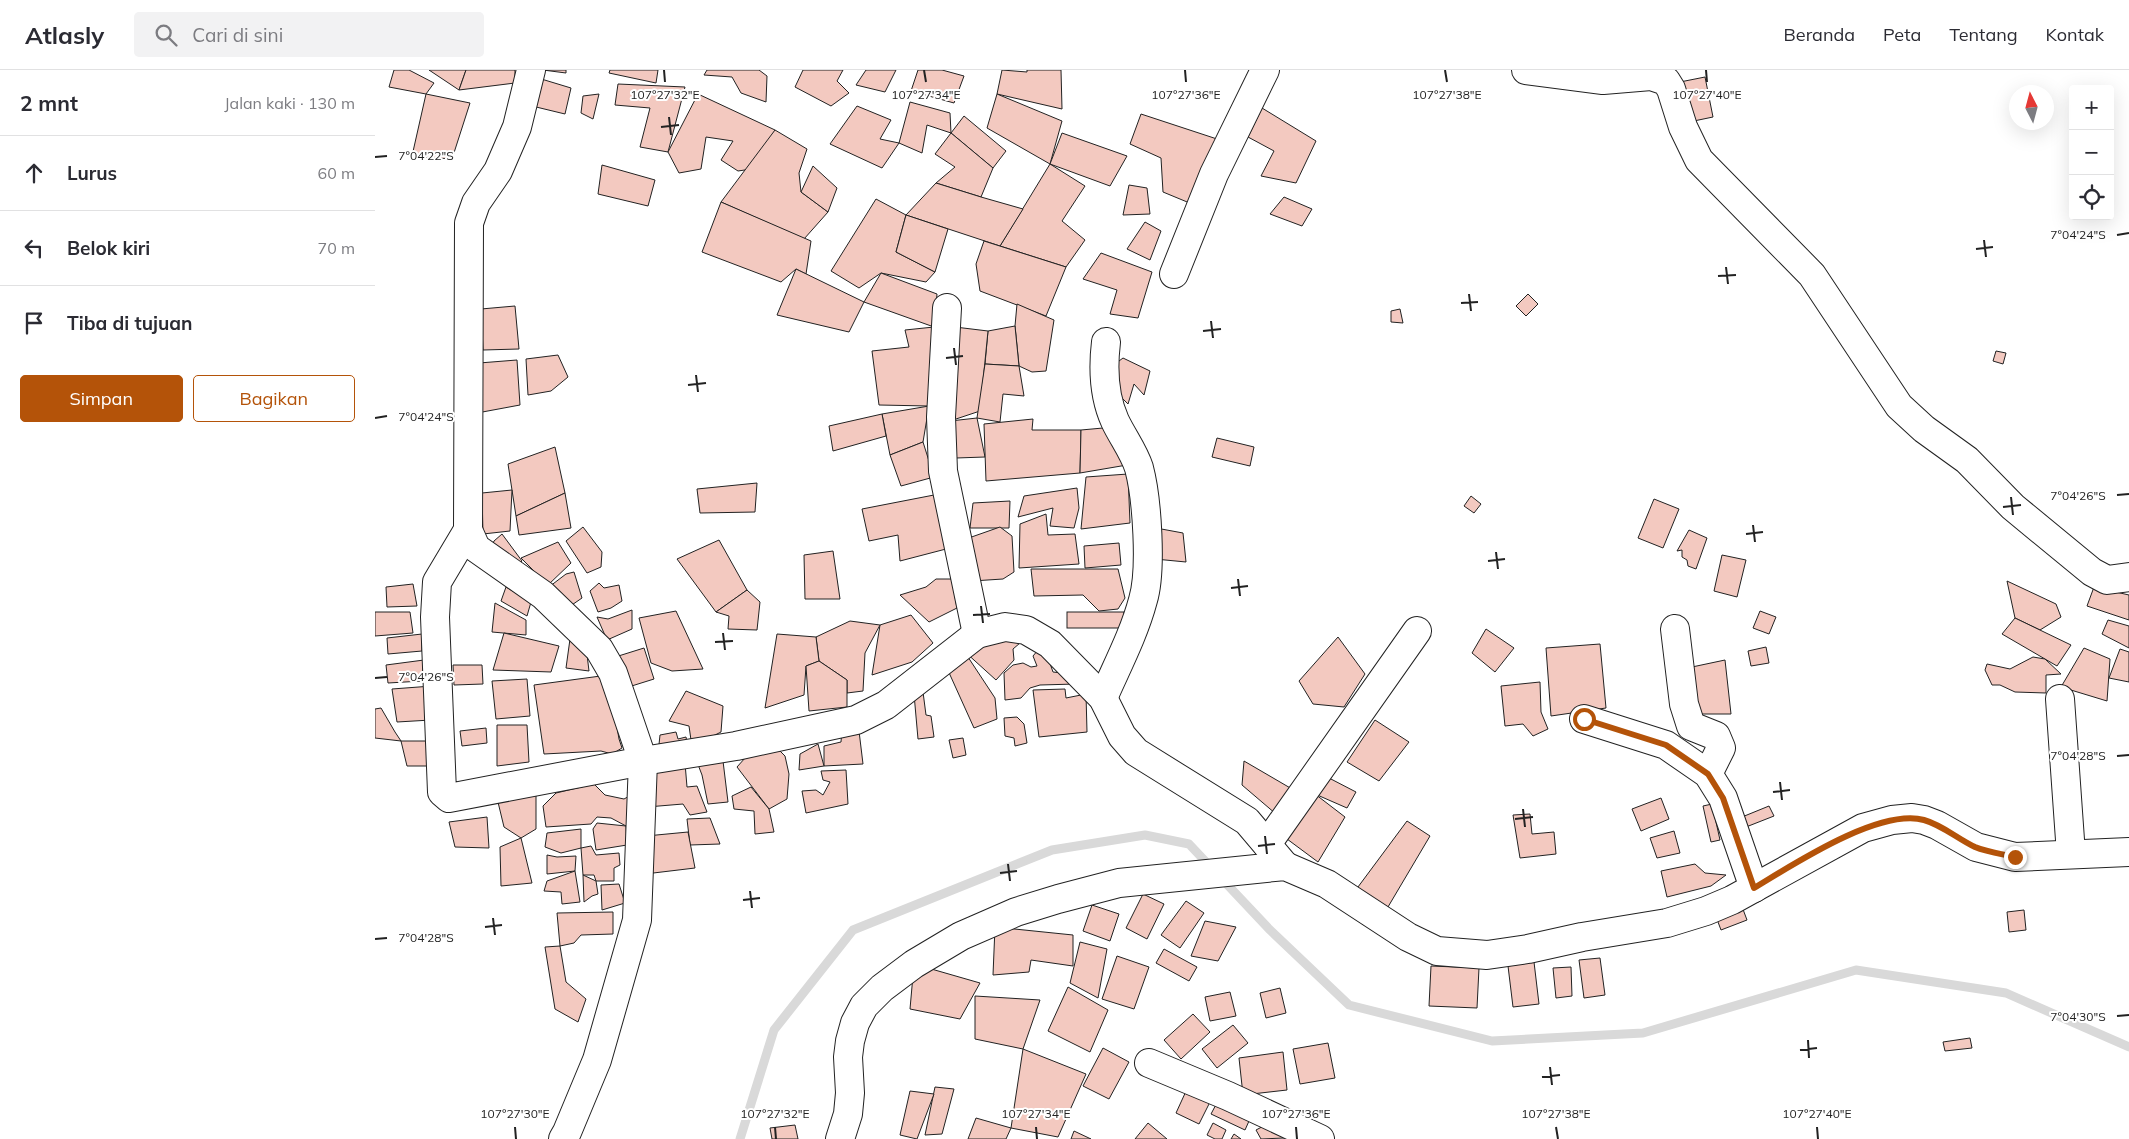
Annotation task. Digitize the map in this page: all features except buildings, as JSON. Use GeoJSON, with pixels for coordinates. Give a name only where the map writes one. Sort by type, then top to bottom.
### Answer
{"type":"FeatureCollection","features":[{"type":"Feature","properties":{"kind":"street"},"geometry":{"type":"LineString","coordinates":[[531,70],[517,127],[498,171],[476,203],[469,223],[468,530],[476,548],[543,594],[599,649],[613,673],[643,761],[637,920],[597,1060],[563,1139]]}},
{"type":"Feature","properties":{"kind":"street"},"geometry":{"type":"LineString","coordinates":[[1175,274],[1214,174],[1265,70]]}},
{"type":"Feature","properties":{"kind":"street"},"geometry":{"type":"LineString","coordinates":[[1526,70],[1603,80],[1651,76],[1666,81],[1671,89],[1683,128],[1699,160],[1812,275],[1899,406],[1924,429],[1967,460],[2013,507],[2092,572],[2107,580],[2129,577]]}},
{"type":"Feature","properties":{"kind":"street"},"geometry":{"type":"LineString","coordinates":[[947,308],[941,417],[943,471],[977,634]]}},
{"type":"Feature","properties":{"kind":"street"},"geometry":{"type":"LineString","coordinates":[[1103,698],[1131,634],[1144,598],[1147,572],[1146,511],[1143,489],[1138,467],[1114,418],[1103,365],[1106,342]]}},
{"type":"Feature","properties":{"kind":"street"},"geometry":{"type":"LineString","coordinates":[[468,530],[437,582],[435,617],[442,792],[449,798],[643,761],[736,746],[856,720],[886,705],[977,634],[1005,627],[1026,630],[1050,644],[1103,698],[1122,736],[1136,752],[1247,821],[1272,860],[1327,884],[1408,937],[1437,951],[1460,954],[1487,954],[1527,949],[1581,937],[1667,923],[1706,911],[1754,888],[1863,828],[1901,819],[1924,820],[1937,825],[1976,847],[2015,857],[2129,852]]}},
{"type":"Feature","properties":{"kind":"street"},"geometry":{"type":"LineString","coordinates":[[1675,629],[1684,704],[1691,726],[1717,736],[1721,748],[1708,774]]}},
{"type":"Feature","properties":{"kind":"street"},"geometry":{"type":"LineString","coordinates":[[1272,860],[1318,774],[1417,631]]}},
{"type":"Feature","properties":{"kind":"street"},"geometry":{"type":"LineString","coordinates":[[2060,699],[2071,854]]}},
{"type":"Feature","properties":{"kind":"street"},"geometry":{"type":"LineString","coordinates":[[1584,719],[1666,745],[1708,774],[1723,798],[1754,888]]}},
{"type":"Feature","properties":{"kind":"street"},"geometry":{"type":"LineString","coordinates":[[846,1138],[850,1093],[848,1057],[855,1023],[864,1006],[883,988],[914,964],[961,936],[1016,912],[1033,907],[1119,884],[1194,876],[1272,860]]}},
{"type":"Feature","properties":{"kind":"street"},"geometry":{"type":"LineString","coordinates":[[1149,1063],[1228,1096],[1320,1139]]}},
{"type":"Feature","properties":{"kind":"waterway"},"geometry":{"type":"LineString","coordinates":[[740,1139],[774,1030],[853,930],[1052,850],[1145,835],[1189,844],[1269,929],[1349,1005],[1492,1041],[1643,1033],[1856,970],[2006,993],[2129,1047]]}},
{"type":"Feature","properties":{"kind":"route"},"geometry":{"type":"LineString","coordinates":[[1584,719],[1666,745],[1708,774],[1723,798],[1754,888],[1863,828],[1892,820],[1912,818],[1924,820],[1937,825],[1976,847],[2015,857]]}}]}
